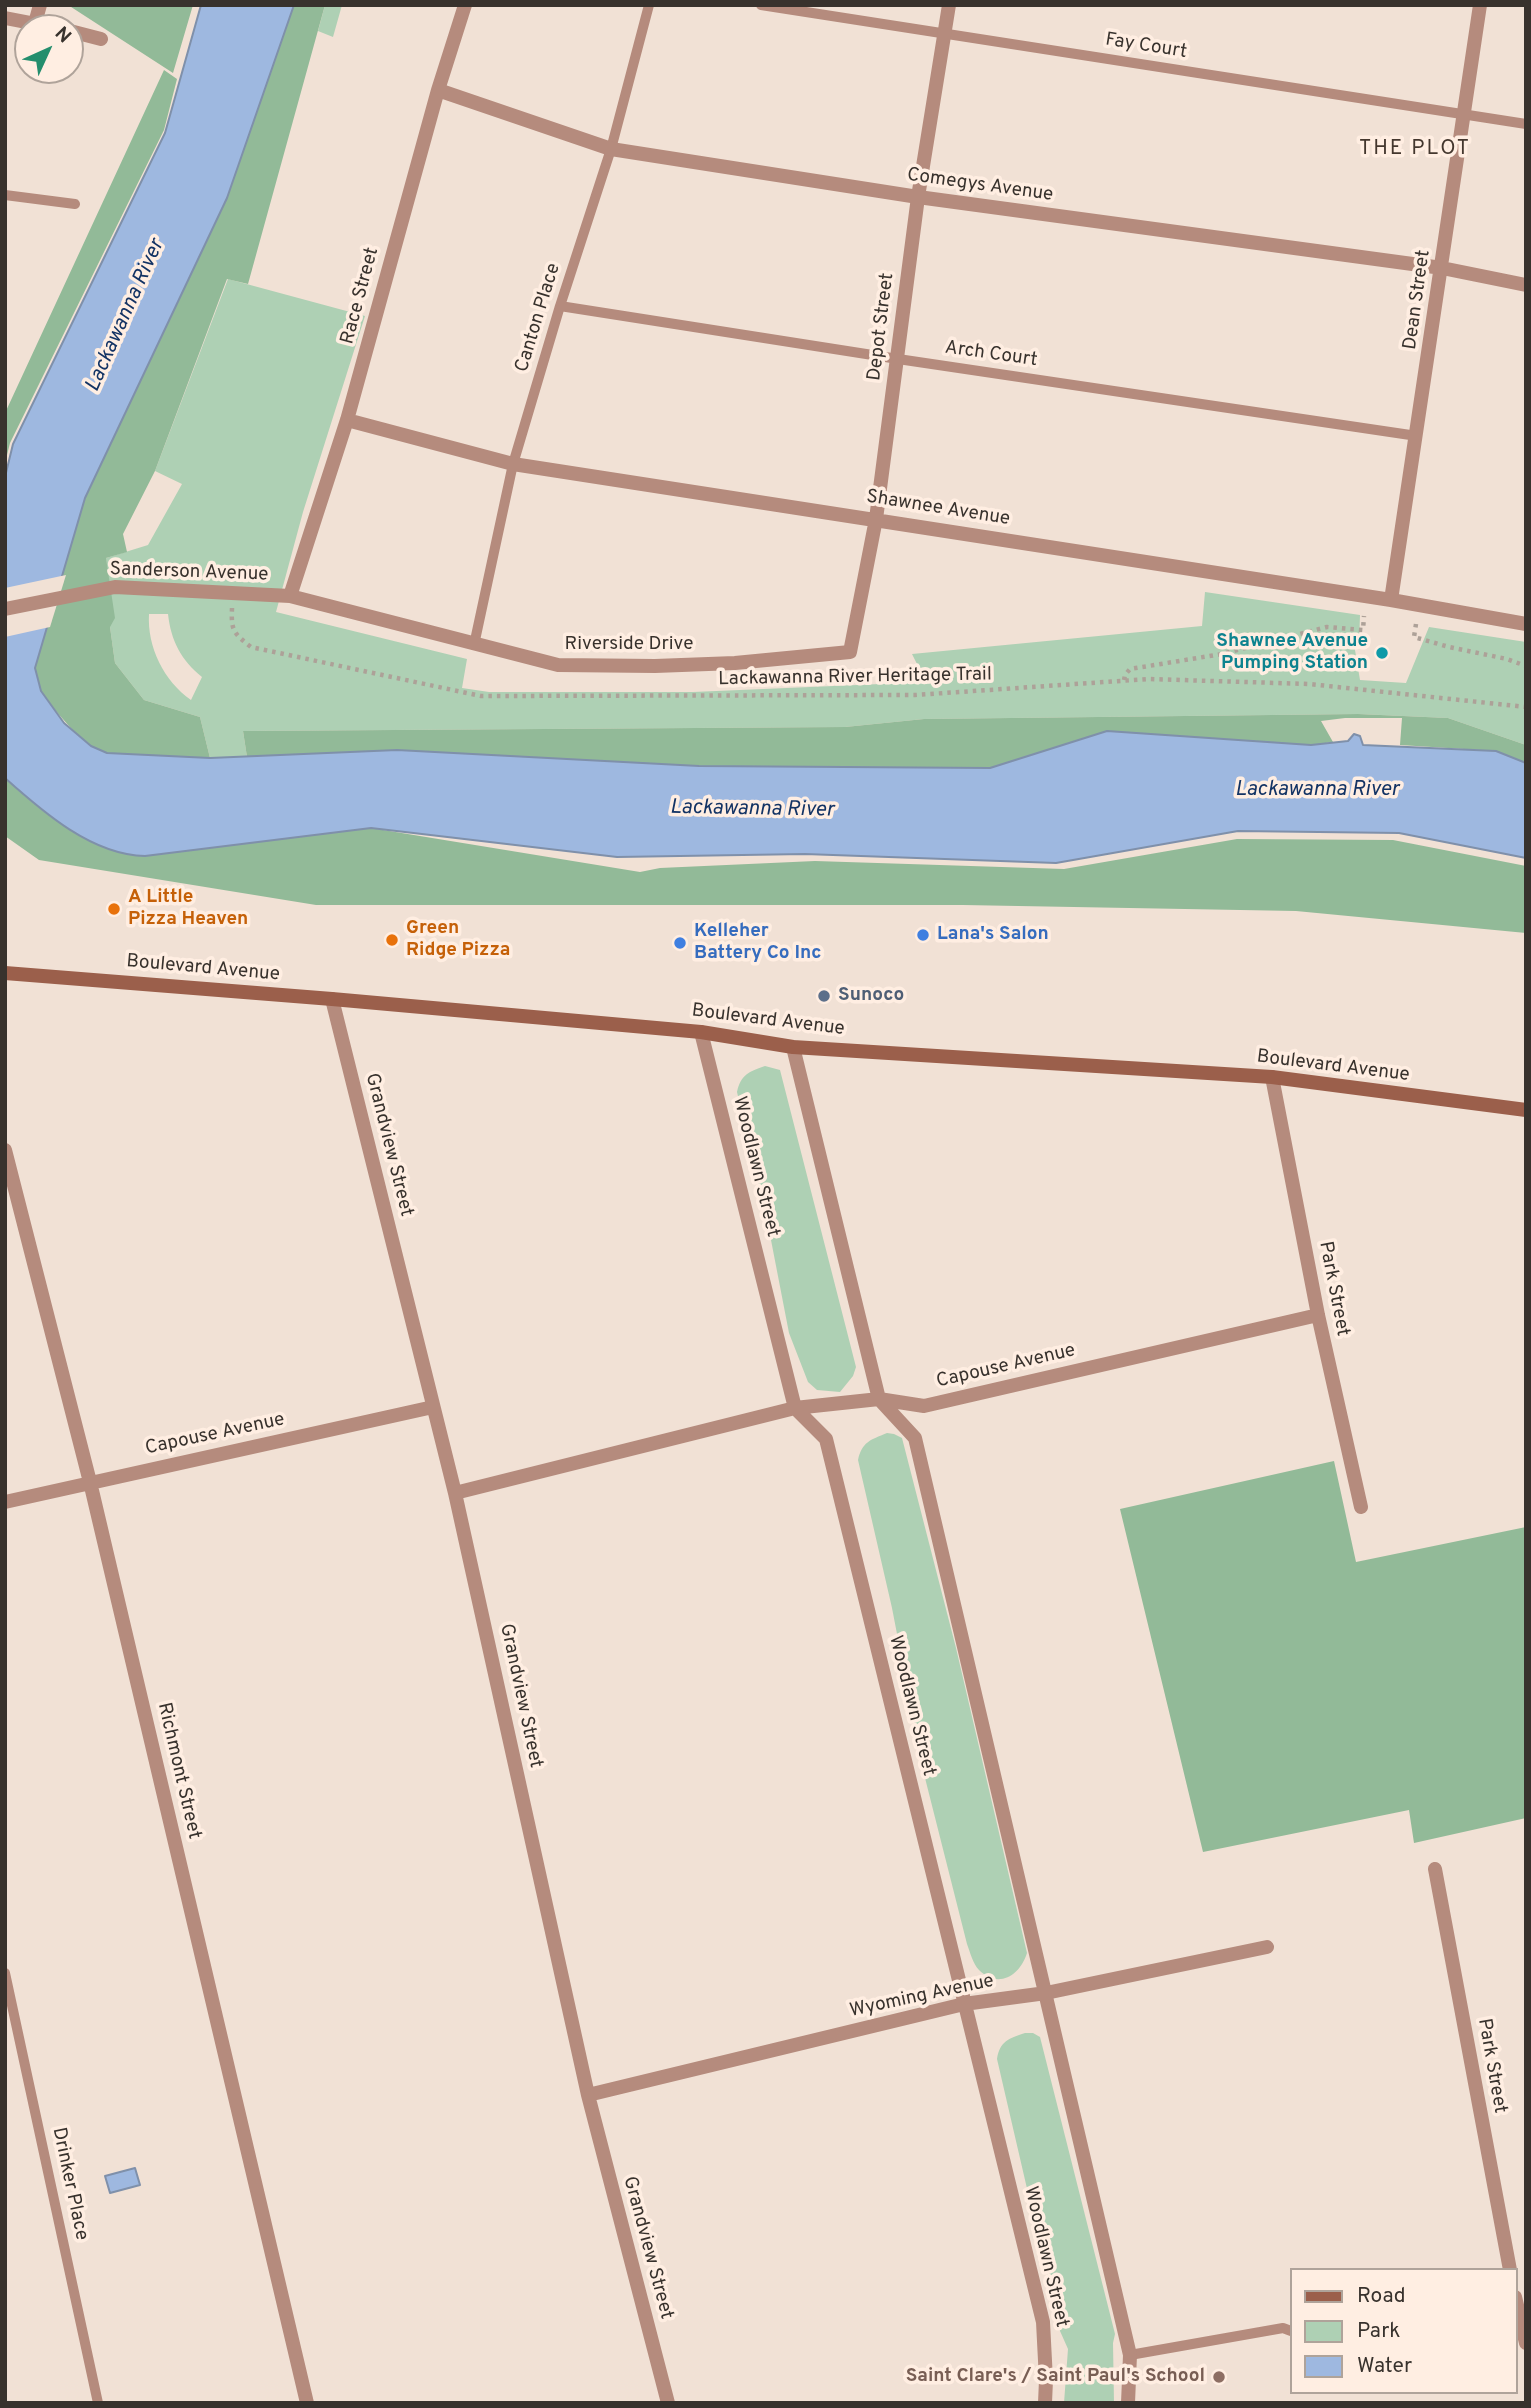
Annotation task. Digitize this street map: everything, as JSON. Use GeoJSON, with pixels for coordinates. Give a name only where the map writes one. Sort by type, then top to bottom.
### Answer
{"type":"FeatureCollection","features":[{"type":"Feature","properties":{"kind":"street","name":"Race Street"},"geometry":{"type":"LineString","coordinates":[[290,596],[347,420],[438,90],[465,5]]}},
{"type":"Feature","properties":{"kind":"street","name":"Depot Street"},"geometry":{"type":"LineString","coordinates":[[850,652],[876,519],[918,197],[949,5]]}},
{"type":"Feature","properties":{"kind":"street","name":"Dean Street"},"geometry":{"type":"LineString","coordinates":[[1391,600],[1480,5]]}},
{"type":"Feature","properties":{"kind":"street"},"geometry":{"type":"LineString","coordinates":[[84,35],[101,39]]}},
{"type":"Feature","properties":{"kind":"street","name":"Comegys Avenue"},"geometry":{"type":"LineString","coordinates":[[438,90],[611,149],[918,197],[1442,268],[1526,285]]}},
{"type":"Feature","properties":{"kind":"street","name":"Shawnee Avenue"},"geometry":{"type":"LineString","coordinates":[[347,420],[513,464],[1391,600],[1526,624]]}},
{"type":"Feature","properties":{"kind":"street","name":"Sanderson Avenue"},"geometry":{"type":"LineString","coordinates":[[5,609],[115,587],[290,596]]}},
{"type":"Feature","properties":{"kind":"street","name":"Riverside Drive"},"geometry":{"type":"LineString","coordinates":[[290,596],[558,665],[735,663],[850,652]]}},
{"type":"Feature","properties":{"kind":"street","name":"Boulevard Avenue"},"geometry":{"type":"LineString","coordinates":[[5,973],[701,1032],[793,1046],[1272,1077],[1526,1110]]}},
{"type":"Feature","properties":{"kind":"street","name":"Grandview Street"},"geometry":{"type":"LineString","coordinates":[[332,999],[456,1493],[588,2095],[668,2403]]}},
{"type":"Feature","properties":{"kind":"street","name":"Woodlawn Street"},"geometry":{"type":"LineString","coordinates":[[701,1032],[795,1408],[826,1439],[1043,2322],[1045,2403]]}},
{"type":"Feature","properties":{"kind":"street"},"geometry":{"type":"LineString","coordinates":[[793,1046],[879,1399],[915,1438],[1130,2355],[1128,2403]]}},
{"type":"Feature","properties":{"kind":"street","name":"Park Street"},"geometry":{"type":"LineString","coordinates":[[1272,1077],[1318,1315],[1361,1507]]}},
{"type":"Feature","properties":{"kind":"street","name":"Richmont Street"},"geometry":{"type":"LineString","coordinates":[[5,1150],[90,1482],[307,2403]]}},
{"type":"Feature","properties":{"kind":"street","name":"Capouse Avenue"},"geometry":{"type":"LineString","coordinates":[[456,1493],[795,1408],[879,1399],[923,1406],[1318,1315]]}},
{"type":"Feature","properties":{"kind":"street","name":"Capouse Avenue"},"geometry":{"type":"LineString","coordinates":[[5,1502],[433,1407]]}},
{"type":"Feature","properties":{"kind":"street","name":"Park Street"},"geometry":{"type":"LineString","coordinates":[[1435,1869],[1510,2268]]}},
{"type":"Feature","properties":{"kind":"street","name":"Wyoming Avenue"},"geometry":{"type":"LineString","coordinates":[[588,2095],[964,2004],[1046,1993],[1267,1947]]}},
{"type":"Feature","properties":{"kind":"street"},"geometry":{"type":"LineString","coordinates":[[1517,2305],[1526,2343]]}},
{"type":"Feature","properties":{"kind":"lane","name":"Canton Place"},"geometry":{"type":"LineString","coordinates":[[474,645],[513,464],[611,149],[649,5]]}},
{"type":"Feature","properties":{"kind":"lane","name":"Fay Court"},"geometry":{"type":"LineString","coordinates":[[761,5],[1526,124]]}},
{"type":"Feature","properties":{"kind":"lane"},"geometry":{"type":"LineString","coordinates":[[5,195],[75,204]]}},
{"type":"Feature","properties":{"kind":"lane","name":"Arch Court"},"geometry":{"type":"LineString","coordinates":[[560,306],[1417,436]]}},
{"type":"Feature","properties":{"kind":"lane","name":"Drinker Place"},"geometry":{"type":"LineString","coordinates":[[5,1973],[98,2403]]}},
{"type":"Feature","properties":{"kind":"lane"},"geometry":{"type":"LineString","coordinates":[[1130,2355],[1283,2329],[1290,2331]]}},
{"type":"Feature","properties":{"kind":"path","name":"Lackawanna River Heritage Trail"},"geometry":{"type":"LineString","coordinates":[[233,593],[231,626],[239,638],[251,647],[481,696],[915,695],[1149,678],[1308,684],[1526,706]]}},
{"type":"Feature","properties":{"kind":"path"},"geometry":{"type":"LineString","coordinates":[[1124,680],[1130,669],[1222,654],[1327,627],[1363,630],[1364,616]]}},
{"type":"Feature","properties":{"kind":"path"},"geometry":{"type":"LineString","coordinates":[[1416,624],[1414,637],[1526,666]]}},
{"type":"Feature","properties":{"kind":"green space"},"geometry":{"type":"Polygon","coordinates":[[[68,5],[193,5],[173,73],[68,5]]]}},
{"type":"Feature","properties":{"kind":"green space"},"geometry":{"type":"Polygon","coordinates":[[[289,5],[325,5],[248,284],[227,279],[155,471],[123,534],[127,552],[106,558],[115,618],[110,627],[115,663],[144,700],[200,717],[210,758],[98,751],[77,735],[54,709],[41,691],[35,668],[85,498],[227,198],[289,5]]]}},
{"type":"Feature","properties":{"kind":"green space"},"geometry":{"type":"Polygon","coordinates":[[[325,5],[342,5],[333,37],[318,31],[325,5]]]}},
{"type":"Feature","properties":{"kind":"green space"},"geometry":{"type":"Polygon","coordinates":[[[164,70],[177,79],[164,130],[10,443],[5,463],[5,413],[164,70]]]}},
{"type":"Feature","properties":{"kind":"green space"},"geometry":{"type":"Polygon","coordinates":[[[228,279],[365,316],[303,512],[276,612],[467,659],[462,688],[489,692],[693,692],[904,683],[917,675],[918,666],[912,654],[1202,626],[1205,592],[1360,615],[1359,644],[1354,644],[1360,680],[1406,683],[1429,627],[1526,642],[1526,745],[1448,718],[1358,714],[924,719],[845,727],[243,731],[247,757],[210,758],[200,717],[144,700],[115,663],[106,558],[148,545],[182,484],[155,471],[228,279]],[[149,614],[154,651],[165,673],[191,700],[202,677],[188,664],[178,649],[168,614],[149,614]]]}},
{"type":"Feature","properties":{"kind":"green space"},"geometry":{"type":"Polygon","coordinates":[[[1358,714],[1448,718],[1526,745],[1526,763],[1496,751],[1400,745],[1402,718],[1345,718],[1321,721],[1333,742],[1311,745],[1107,731],[990,768],[699,766],[397,750],[247,757],[243,731],[845,727],[924,719],[1358,714]]]}},
{"type":"Feature","properties":{"kind":"green space"},"geometry":{"type":"Polygon","coordinates":[[[5,778],[52,817],[87,840],[125,854],[145,856],[371,828],[640,872],[660,868],[815,861],[1064,869],[1237,839],[1393,840],[1526,866],[1526,933],[1296,911],[963,905],[316,905],[39,860],[5,836],[5,778]]]}},
{"type":"Feature","properties":{"kind":"green space"},"geometry":{"type":"Polygon","coordinates":[[[765,1066],[780,1070],[856,1367],[853,1376],[840,1392],[817,1390],[808,1382],[789,1333],[737,1092],[747,1074],[765,1066]]]}},
{"type":"Feature","properties":{"kind":"green space"},"geometry":{"type":"Polygon","coordinates":[[[887,1433],[902,1438],[956,1648],[1027,1953],[1014,1973],[1001,1979],[986,1976],[979,1970],[967,1944],[924,1774],[892,1608],[858,1460],[868,1442],[887,1433]]]}},
{"type":"Feature","properties":{"kind":"green space"},"geometry":{"type":"Polygon","coordinates":[[[1334,1461],[1356,1562],[1526,1527],[1526,1818],[1414,1843],[1409,1810],[1203,1852],[1120,1509],[1334,1461]]]}},
{"type":"Feature","properties":{"kind":"green space"},"geometry":{"type":"Polygon","coordinates":[[[1025,2033],[1040,2037],[1115,2334],[1114,2403],[1064,2403],[1068,2349],[1060,2331],[997,2059],[1000,2048],[1006,2042],[1025,2033]]]}},
{"type":"Feature","properties":{"kind":"water","name":"Lackawanna River"},"geometry":{"type":"Polygon","coordinates":[[[201,5],[294,5],[227,198],[85,498],[35,668],[41,691],[64,723],[91,746],[107,753],[210,758],[397,750],[699,766],[990,768],[1107,731],[1311,745],[1348,741],[1354,734],[1360,736],[1363,745],[1496,751],[1526,763],[1526,858],[1399,833],[1238,831],[1056,863],[805,854],[617,857],[371,828],[145,856],[106,848],[69,829],[5,778],[5,477],[13,444],[165,133],[201,5]]]}},
{"type":"Feature","properties":{"kind":"water"},"geometry":{"type":"Polygon","coordinates":[[[135,2168],[140,2185],[110,2193],[105,2176],[135,2168]]]}},
{"type":"Feature","properties":{"kind":"pier"},"geometry":{"type":"Polygon","coordinates":[[[66,575],[50,627],[5,637],[5,588],[66,575]]]}},
{"type":"Feature","properties":{"kind":"place","name":"Shawnee Avenue Pumping Station"},"geometry":{"type":"Point","coordinates":[1382,653]}},
{"type":"Feature","properties":{"kind":"place","name":"A Little Pizza Heaven"},"geometry":{"type":"Point","coordinates":[114,909]}},
{"type":"Feature","properties":{"kind":"place","name":"Lana's Salon"},"geometry":{"type":"Point","coordinates":[923,935]}},
{"type":"Feature","properties":{"kind":"place","name":"Green Ridge Pizza"},"geometry":{"type":"Point","coordinates":[392,940]}},
{"type":"Feature","properties":{"kind":"place","name":"Kelleher Battery Co Inc"},"geometry":{"type":"Point","coordinates":[680,943]}},
{"type":"Feature","properties":{"kind":"place","name":"Sunoco"},"geometry":{"type":"Point","coordinates":[824,996]}},
{"type":"Feature","properties":{"kind":"place","name":"Saint Clare's / Saint Paul's School"},"geometry":{"type":"Point","coordinates":[1219,2377]}},
{"type":"Feature","properties":{"kind":"district","name":"THE PLOT"},"geometry":{"type":"Point","coordinates":[1415,150]}}]}
